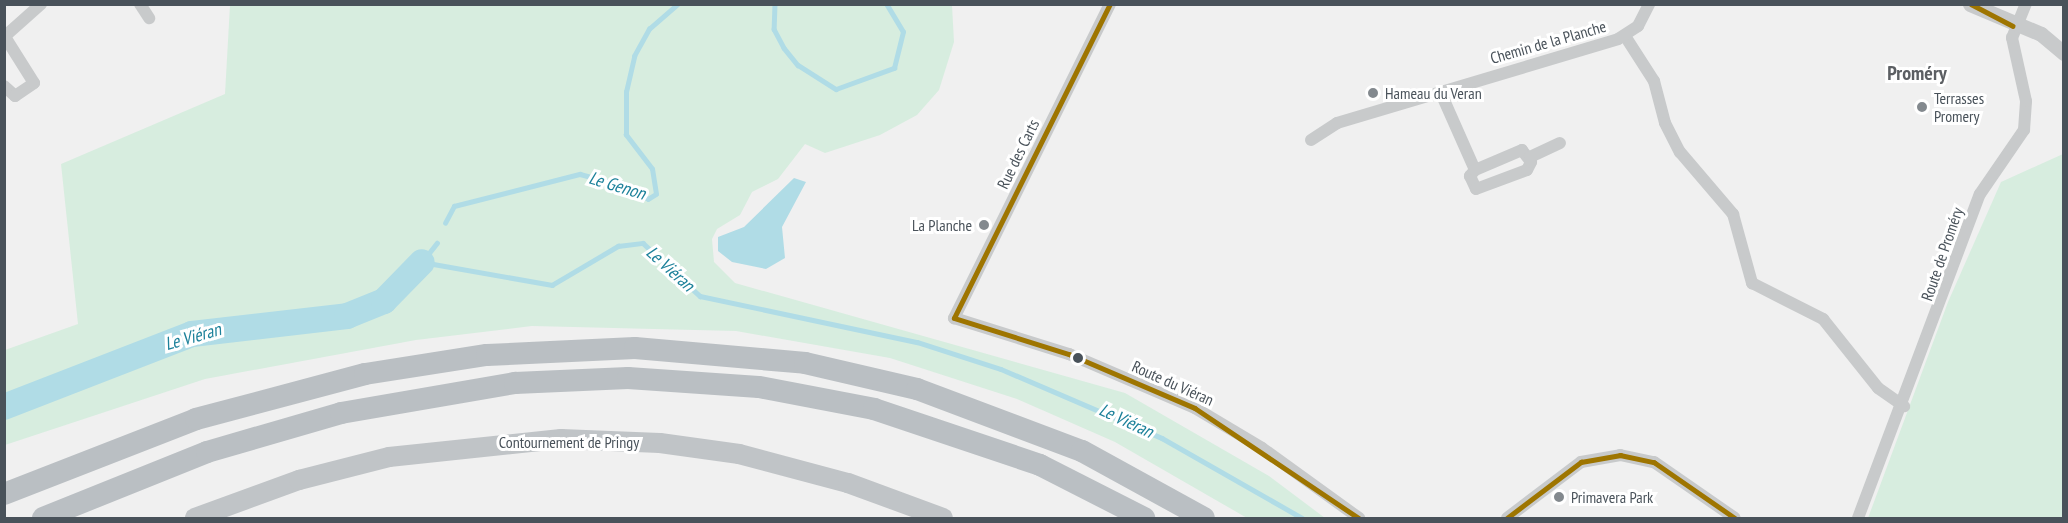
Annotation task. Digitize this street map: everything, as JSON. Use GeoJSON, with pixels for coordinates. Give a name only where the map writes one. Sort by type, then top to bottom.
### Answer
{"type":"FeatureCollection","features":[{"type":"Feature","properties":{"kind":"highway"},"geometry":{"type":"LineString","coordinates":[[4,494],[196,419],[365,374],[487,355],[635,348],[794,361],[917,389],[1082,451],[1204,519]]}},
{"type":"Feature","properties":{"kind":"highway"},"geometry":{"type":"LineString","coordinates":[[43,519],[207,452],[341,413],[515,383],[628,378],[759,387],[874,409],[1040,465],[1144,519]]}},
{"type":"Feature","properties":{"kind":"highway","name":"Contournement de Pringy"},"geometry":{"type":"LineString","coordinates":[[195,519],[299,480],[389,457],[489,443],[590,439],[739,454],[848,483],[943,519]]}},
{"type":"Feature","properties":{"kind":"highway","name":"Contournement de Pringy"},"geometry":{"type":"LineString","coordinates":[[226,519],[325,484],[407,465],[572,451],[658,455],[761,470],[914,519]]}},
{"type":"Feature","properties":{"kind":"street"},"geometry":{"type":"LineString","coordinates":[[4,86],[15,96],[34,83],[5,37],[41,4]]}},
{"type":"Feature","properties":{"kind":"street"},"geometry":{"type":"LineString","coordinates":[[140,4],[149,18]]}},
{"type":"Feature","properties":{"kind":"street","name":"Rue des Carts"},"geometry":{"type":"LineString","coordinates":[[954,318],[1110,4]]}},
{"type":"Feature","properties":{"kind":"street","name":"Chemin de la Planche"},"geometry":{"type":"LineString","coordinates":[[1311,140],[1337,123],[1625,36],[1643,19],[1649,4]]}},
{"type":"Feature","properties":{"kind":"street"},"geometry":{"type":"LineString","coordinates":[[1970,4],[2013,26],[2041,34],[2064,53]]}},
{"type":"Feature","properties":{"kind":"street"},"geometry":{"type":"LineString","coordinates":[[2013,26],[2026,4]]}},
{"type":"Feature","properties":{"kind":"street","name":"Route de Proméry"},"geometry":{"type":"LineString","coordinates":[[1858,519],[1904,406],[1980,194],[2026,123],[2013,26]]}},
{"type":"Feature","properties":{"kind":"street"},"geometry":{"type":"LineString","coordinates":[[1625,36],[1654,81],[1666,127],[1680,152],[1733,214],[1752,283],[1823,319],[1878,388],[1904,406]]}},
{"type":"Feature","properties":{"kind":"street"},"geometry":{"type":"LineString","coordinates":[[1440,91],[1475,170]]}},
{"type":"Feature","properties":{"kind":"street"},"geometry":{"type":"LineString","coordinates":[[1530,157],[1560,143]]}},
{"type":"Feature","properties":{"kind":"street"},"geometry":{"type":"LineString","coordinates":[[1518,151],[1530,157],[1527,170],[1481,191],[1470,181],[1475,170],[1518,151]]}},
{"type":"Feature","properties":{"kind":"street","name":"Route du Viéran"},"geometry":{"type":"LineString","coordinates":[[954,318],[1069,354],[1195,408],[1262,448],[1359,519]]}},
{"type":"Feature","properties":{"kind":"street"},"geometry":{"type":"LineString","coordinates":[[1507,519],[1581,462],[1620,454],[1654,462],[1735,519]]}},
{"type":"Feature","properties":{"kind":"green space"},"geometry":{"type":"Polygon","coordinates":[[[230,5],[952,5],[954,42],[939,90],[917,115],[880,135],[825,153],[805,144],[778,179],[752,192],[740,215],[717,229],[712,239],[714,262],[735,283],[1125,393],[1269,476],[1325,518],[1247,518],[1115,442],[1017,399],[890,358],[736,331],[532,326],[416,340],[205,379],[5,445],[5,350],[78,324],[61,164],[225,94],[230,5]]]}},
{"type":"Feature","properties":{"kind":"green space"},"geometry":{"type":"Polygon","coordinates":[[[2063,154],[2063,518],[1868,518],[1948,302],[2001,182],[2063,154]]]}},
{"type":"Feature","properties":{"kind":"water"},"geometry":{"type":"Polygon","coordinates":[[[794,178],[806,182],[782,227],[785,258],[766,269],[732,262],[718,251],[718,237],[744,227],[794,178]]]}},
{"type":"Feature","properties":{"kind":"waterway","name":"Le Genon"},"geometry":{"type":"LineString","coordinates":[[445,223],[454,206],[580,174],[621,185],[648,199],[656,194],[652,169],[626,135],[626,92],[634,56],[649,29],[678,4]]}},
{"type":"Feature","properties":{"kind":"waterway","name":"Le Genon"},"geometry":{"type":"LineString","coordinates":[[775,4],[774,29],[784,48],[798,65],[836,89],[894,68],[903,32],[886,4]]}},
{"type":"Feature","properties":{"kind":"waterway","name":"Le Genon"},"geometry":{"type":"LineString","coordinates":[[422,262],[437,243]]}},
{"type":"Feature","properties":{"kind":"waterway","name":"Le Viéran"},"geometry":{"type":"LineString","coordinates":[[422,262],[552,285],[618,246],[643,243],[700,296],[917,342],[1001,369],[1162,438],[1302,518]]}},
{"type":"Feature","properties":{"kind":"waterway","name":"Le Viéran"},"geometry":{"type":"LineString","coordinates":[[4,407],[192,334],[347,316],[384,301],[422,262]]}},
{"type":"Feature","properties":{"kind":"transit line"},"geometry":{"type":"LineString","coordinates":[[954,318],[1110,4]]}},
{"type":"Feature","properties":{"kind":"transit line"},"geometry":{"type":"LineString","coordinates":[[1971,4],[2013,26]]}},
{"type":"Feature","properties":{"kind":"transit line"},"geometry":{"type":"LineString","coordinates":[[954,318],[1069,354],[1195,408],[1359,518]]}},
{"type":"Feature","properties":{"kind":"transit line"},"geometry":{"type":"LineString","coordinates":[[1507,518],[1581,462],[1620,455],[1654,462],[1735,518]]}},
{"type":"Feature","properties":{"kind":"place","name":"Hameau du Veran"},"geometry":{"type":"Point","coordinates":[1373,93]}},
{"type":"Feature","properties":{"kind":"place","name":"Terrasses Promery"},"geometry":{"type":"Point","coordinates":[1922,107]}},
{"type":"Feature","properties":{"kind":"place","name":"La Planche"},"geometry":{"type":"Point","coordinates":[984,225]}},
{"type":"Feature","properties":{"kind":"place","name":"Primavera Park"},"geometry":{"type":"Point","coordinates":[1559,497]}},
{"type":"Feature","properties":{"kind":"district","name":"Proméry"},"geometry":{"type":"Point","coordinates":[1917,73]}}]}
